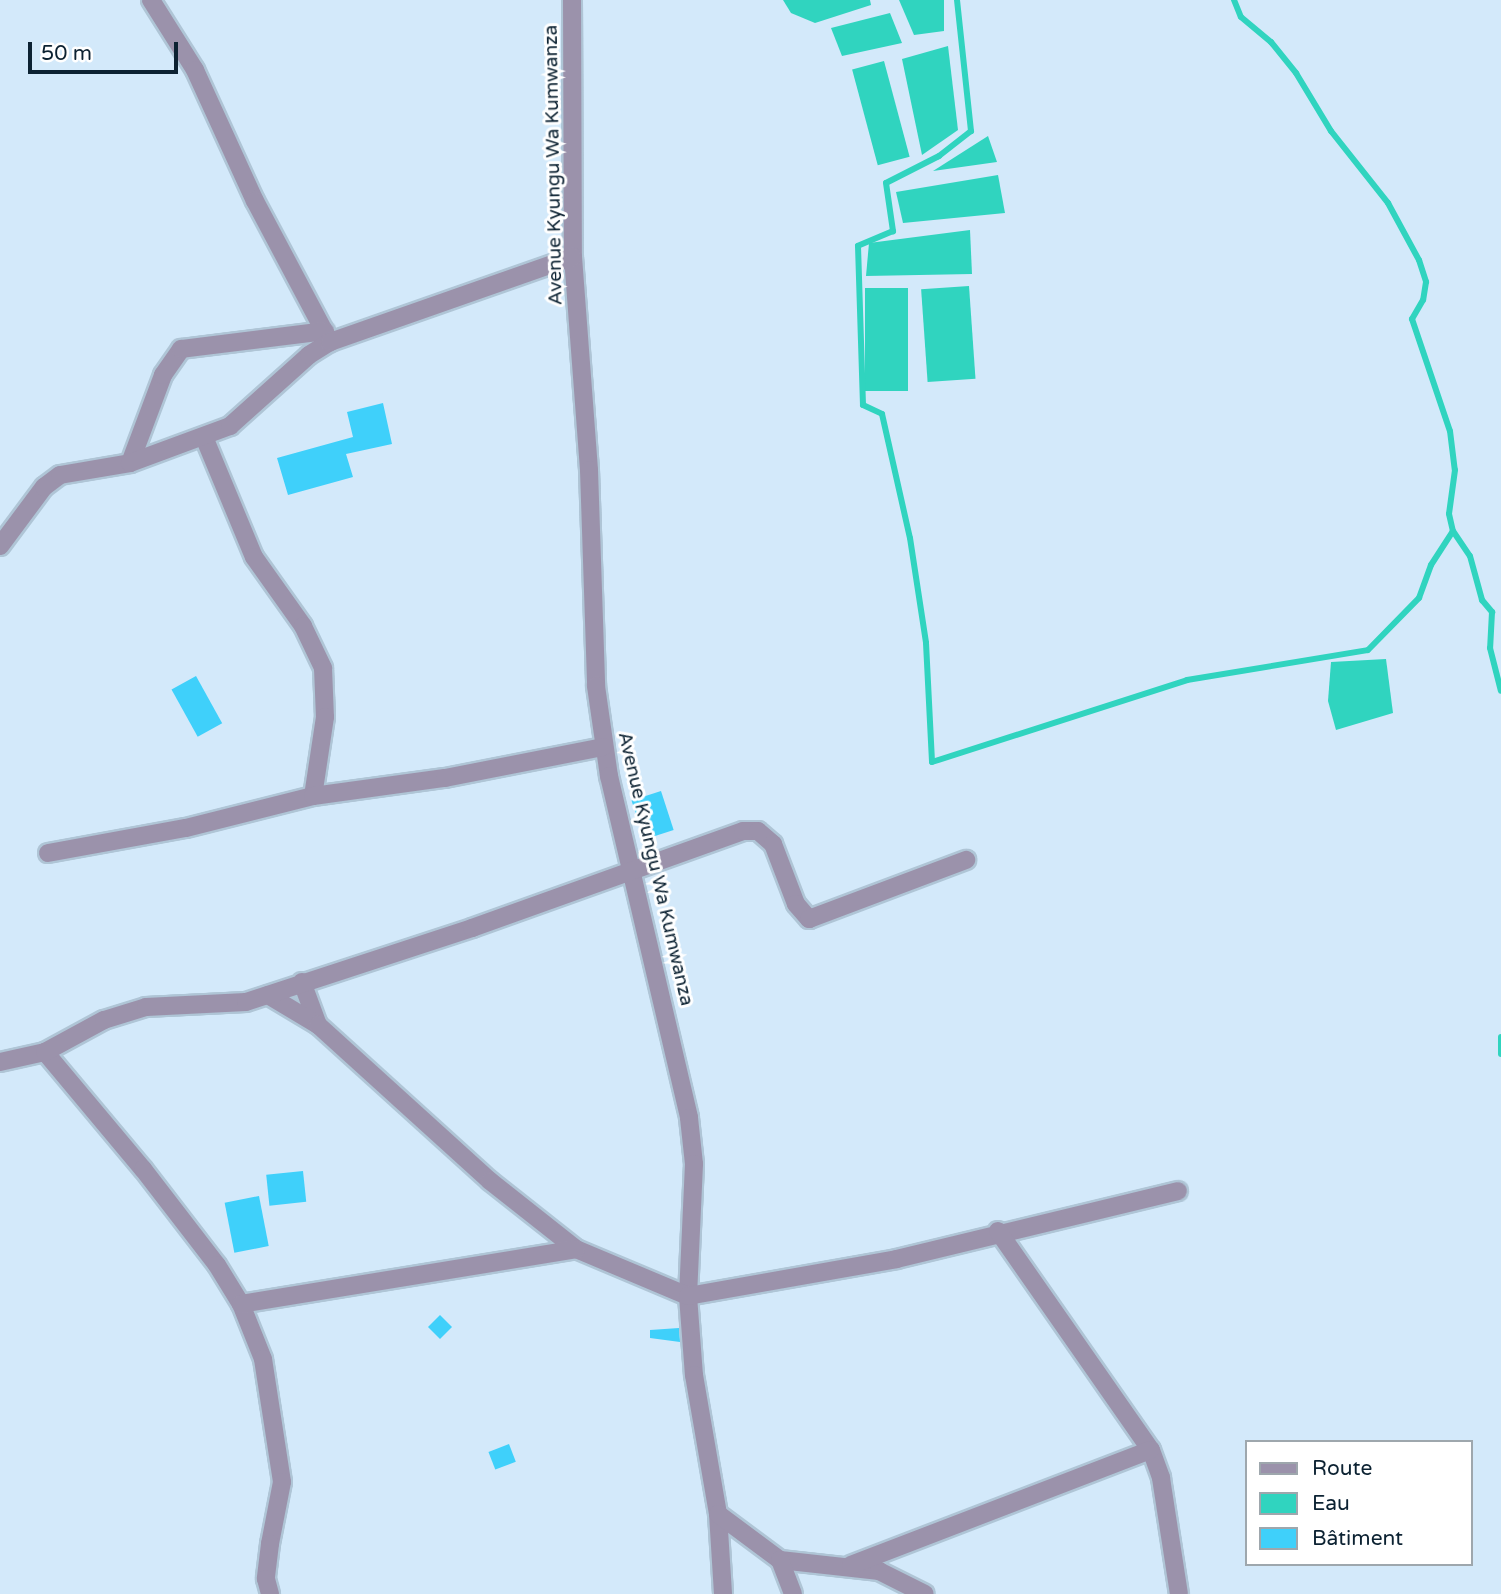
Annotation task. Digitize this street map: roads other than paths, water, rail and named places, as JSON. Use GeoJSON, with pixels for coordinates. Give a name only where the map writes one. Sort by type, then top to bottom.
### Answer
{"type":"FeatureCollection","features":[{"type":"Feature","properties":{"kind":"street"},"geometry":{"type":"LineString","coordinates":[[151,0],[195,70],[255,201],[328,336]]}},
{"type":"Feature","properties":{"kind":"street","name":"Avenue Kyungu Wa Kumwanza"},"geometry":{"type":"LineString","coordinates":[[572,0],[573,257],[589,470],[596,686],[603,747],[630,874],[649,932],[689,1118],[694,1164],[688,1296],[697,1401],[718,1514],[723,1594]]}},
{"type":"Feature","properties":{"kind":"street"},"geometry":{"type":"LineString","coordinates":[[130,463],[163,374],[181,349],[328,336],[573,257]]}},
{"type":"Feature","properties":{"kind":"street"},"geometry":{"type":"LineString","coordinates":[[0,546],[44,487],[60,475],[130,463],[204,437],[239,420],[328,336]]}},
{"type":"Feature","properties":{"kind":"street"},"geometry":{"type":"LineString","coordinates":[[204,437],[254,557],[303,626],[323,668],[325,718],[313,796]]}},
{"type":"Feature","properties":{"kind":"street"},"geometry":{"type":"LineString","coordinates":[[48,853],[186,828],[313,796],[445,778],[603,747]]}},
{"type":"Feature","properties":{"kind":"street"},"geometry":{"type":"LineString","coordinates":[[0,1062],[45,1052],[104,1020],[146,1007],[221,1006],[268,995],[630,874],[743,831],[758,831],[773,844],[803,916],[817,919],[965,860]]}},
{"type":"Feature","properties":{"kind":"street"},"geometry":{"type":"LineString","coordinates":[[302,982],[318,1025]]}},
{"type":"Feature","properties":{"kind":"street"},"geometry":{"type":"LineString","coordinates":[[268,995],[318,1025],[491,1181],[576,1249],[688,1296],[885,1261],[998,1231],[1178,1191]]}},
{"type":"Feature","properties":{"kind":"street"},"geometry":{"type":"LineString","coordinates":[[45,1052],[143,1169],[218,1265],[241,1304],[263,1359],[282,1482],[266,1579],[270,1594]]}},
{"type":"Feature","properties":{"kind":"street"},"geometry":{"type":"LineString","coordinates":[[998,1231],[1151,1450],[1161,1478],[1179,1594]]}},
{"type":"Feature","properties":{"kind":"street"},"geometry":{"type":"LineString","coordinates":[[241,1304],[576,1249]]}},
{"type":"Feature","properties":{"kind":"street"},"geometry":{"type":"LineString","coordinates":[[851,1565],[1151,1450]]}},
{"type":"Feature","properties":{"kind":"street"},"geometry":{"type":"LineString","coordinates":[[718,1514],[780,1560],[818,1566],[851,1565],[879,1571],[925,1594]]}},
{"type":"Feature","properties":{"kind":"street"},"geometry":{"type":"LineString","coordinates":[[780,1560],[793,1594]]}},
{"type":"Feature","properties":{"kind":"water"},"geometry":{"type":"Polygon","coordinates":[[[783,0],[870,0],[871,5],[815,23],[791,13],[783,0]]]}},
{"type":"Feature","properties":{"kind":"water"},"geometry":{"type":"Polygon","coordinates":[[[899,0],[944,0],[944,31],[914,35],[899,0]]]}},
{"type":"Feature","properties":{"kind":"water"},"geometry":{"type":"Polygon","coordinates":[[[890,13],[902,43],[842,56],[831,28],[890,13]]]}},
{"type":"Feature","properties":{"kind":"water"},"geometry":{"type":"Polygon","coordinates":[[[948,46],[958,130],[922,155],[902,59],[948,46]]]}},
{"type":"Feature","properties":{"kind":"water"},"geometry":{"type":"Polygon","coordinates":[[[884,61],[910,157],[878,165],[852,70],[884,61]]]}},
{"type":"Feature","properties":{"kind":"water"},"geometry":{"type":"Polygon","coordinates":[[[988,136],[997,162],[933,171],[988,136]]]}},
{"type":"Feature","properties":{"kind":"water"},"geometry":{"type":"Polygon","coordinates":[[[998,175],[1005,213],[903,223],[896,192],[998,175]]]}},
{"type":"Feature","properties":{"kind":"water"},"geometry":{"type":"Polygon","coordinates":[[[970,230],[972,274],[866,276],[869,243],[970,230]]]}},
{"type":"Feature","properties":{"kind":"water"},"geometry":{"type":"Polygon","coordinates":[[[969,286],[975,379],[928,382],[921,289],[969,286]]]}},
{"type":"Feature","properties":{"kind":"water"},"geometry":{"type":"Polygon","coordinates":[[[865,288],[908,288],[908,391],[865,391],[865,288]]]}},
{"type":"Feature","properties":{"kind":"water"},"geometry":{"type":"Polygon","coordinates":[[[1386,659],[1393,713],[1336,730],[1328,701],[1331,662],[1386,659]]]}},
{"type":"Feature","properties":{"kind":"waterway"},"geometry":{"type":"LineString","coordinates":[[957,0],[971,131],[939,156],[886,183],[893,231],[858,246],[863,405],[882,414],[910,538],[926,643],[932,762],[1187,680],[1368,650],[1419,598],[1431,565],[1453,531]]}},
{"type":"Feature","properties":{"kind":"waterway"},"geometry":{"type":"LineString","coordinates":[[1234,0],[1241,17],[1271,42],[1296,73],[1331,131],[1388,203],[1419,260],[1426,282],[1423,300],[1412,319],[1450,431],[1455,470],[1449,514],[1453,531],[1470,556],[1482,600],[1492,612],[1490,648],[1501,691]]}},
{"type":"Feature","properties":{"kind":"waterway"},"geometry":{"type":"LineString","coordinates":[[1501,1037],[1501,1054]]}}]}
